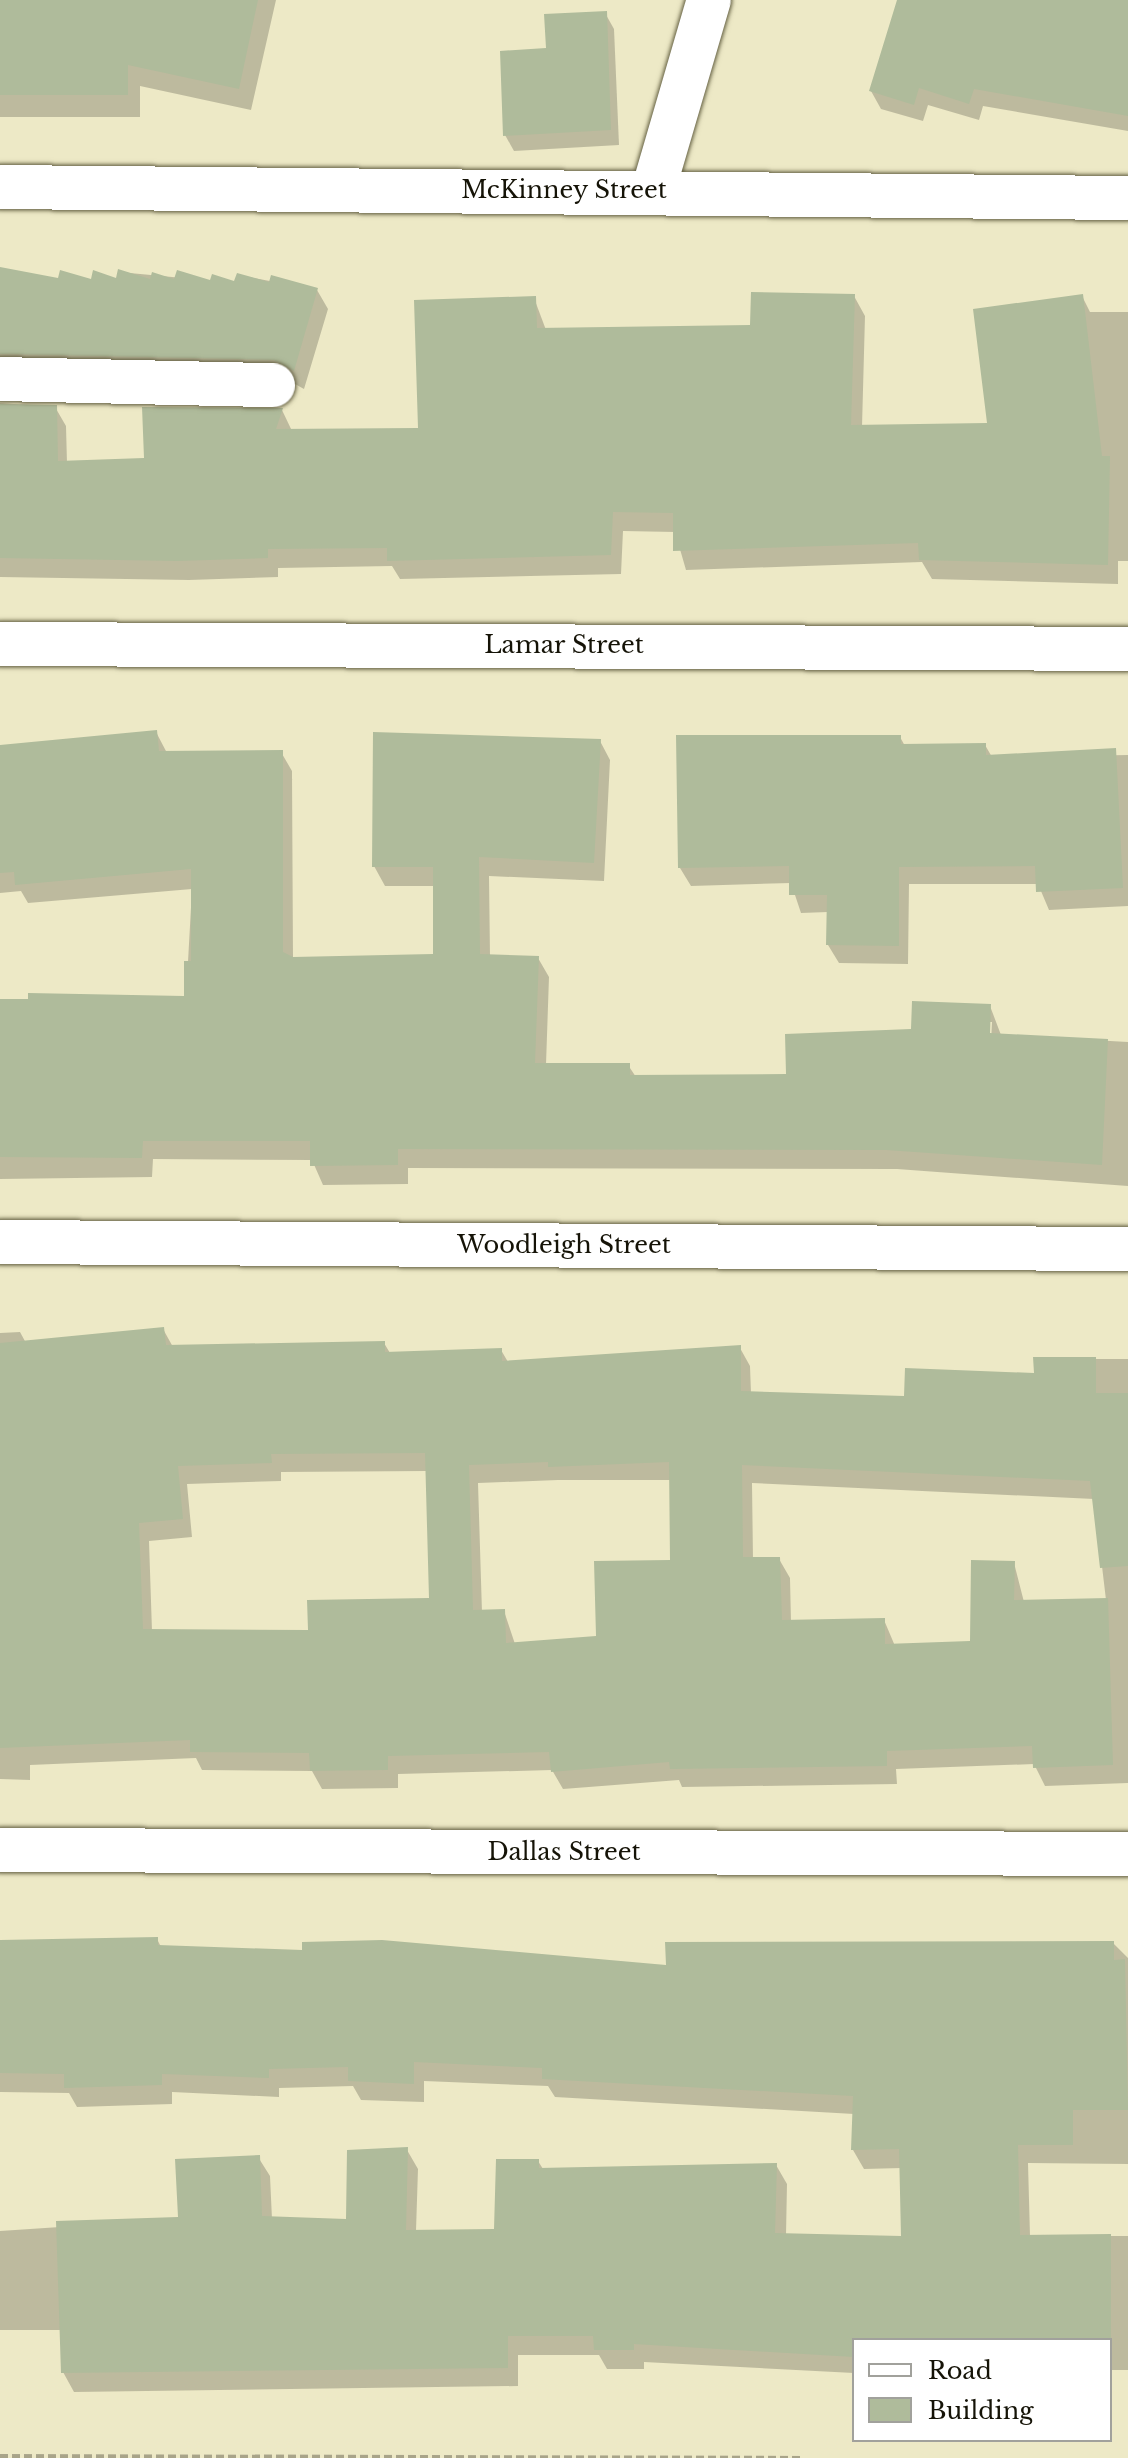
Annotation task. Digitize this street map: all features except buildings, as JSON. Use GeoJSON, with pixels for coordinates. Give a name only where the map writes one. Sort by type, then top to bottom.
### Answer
{"type":"FeatureCollection","features":[{"type":"Feature","properties":{"kind":"street"},"geometry":{"type":"LineString","coordinates":[[653,191],[709,0]]}},
{"type":"Feature","properties":{"kind":"street","name":"McKinney Street"},"geometry":{"type":"LineString","coordinates":[[0,187],[1128,198]]}},
{"type":"Feature","properties":{"kind":"street"},"geometry":{"type":"LineString","coordinates":[[0,379],[273,385]]}},
{"type":"Feature","properties":{"kind":"street","name":"Lamar Street"},"geometry":{"type":"LineString","coordinates":[[0,644],[1128,649]]}},
{"type":"Feature","properties":{"kind":"street","name":"Woodleigh Street"},"geometry":{"type":"LineString","coordinates":[[0,1242],[1128,1249]]}},
{"type":"Feature","properties":{"kind":"street","name":"Dallas Street"},"geometry":{"type":"LineString","coordinates":[[0,1850],[1128,1854]]}},
{"type":"Feature","properties":{"kind":"path"},"geometry":{"type":"LineString","coordinates":[[0,2456],[804,2458]]}}]}
